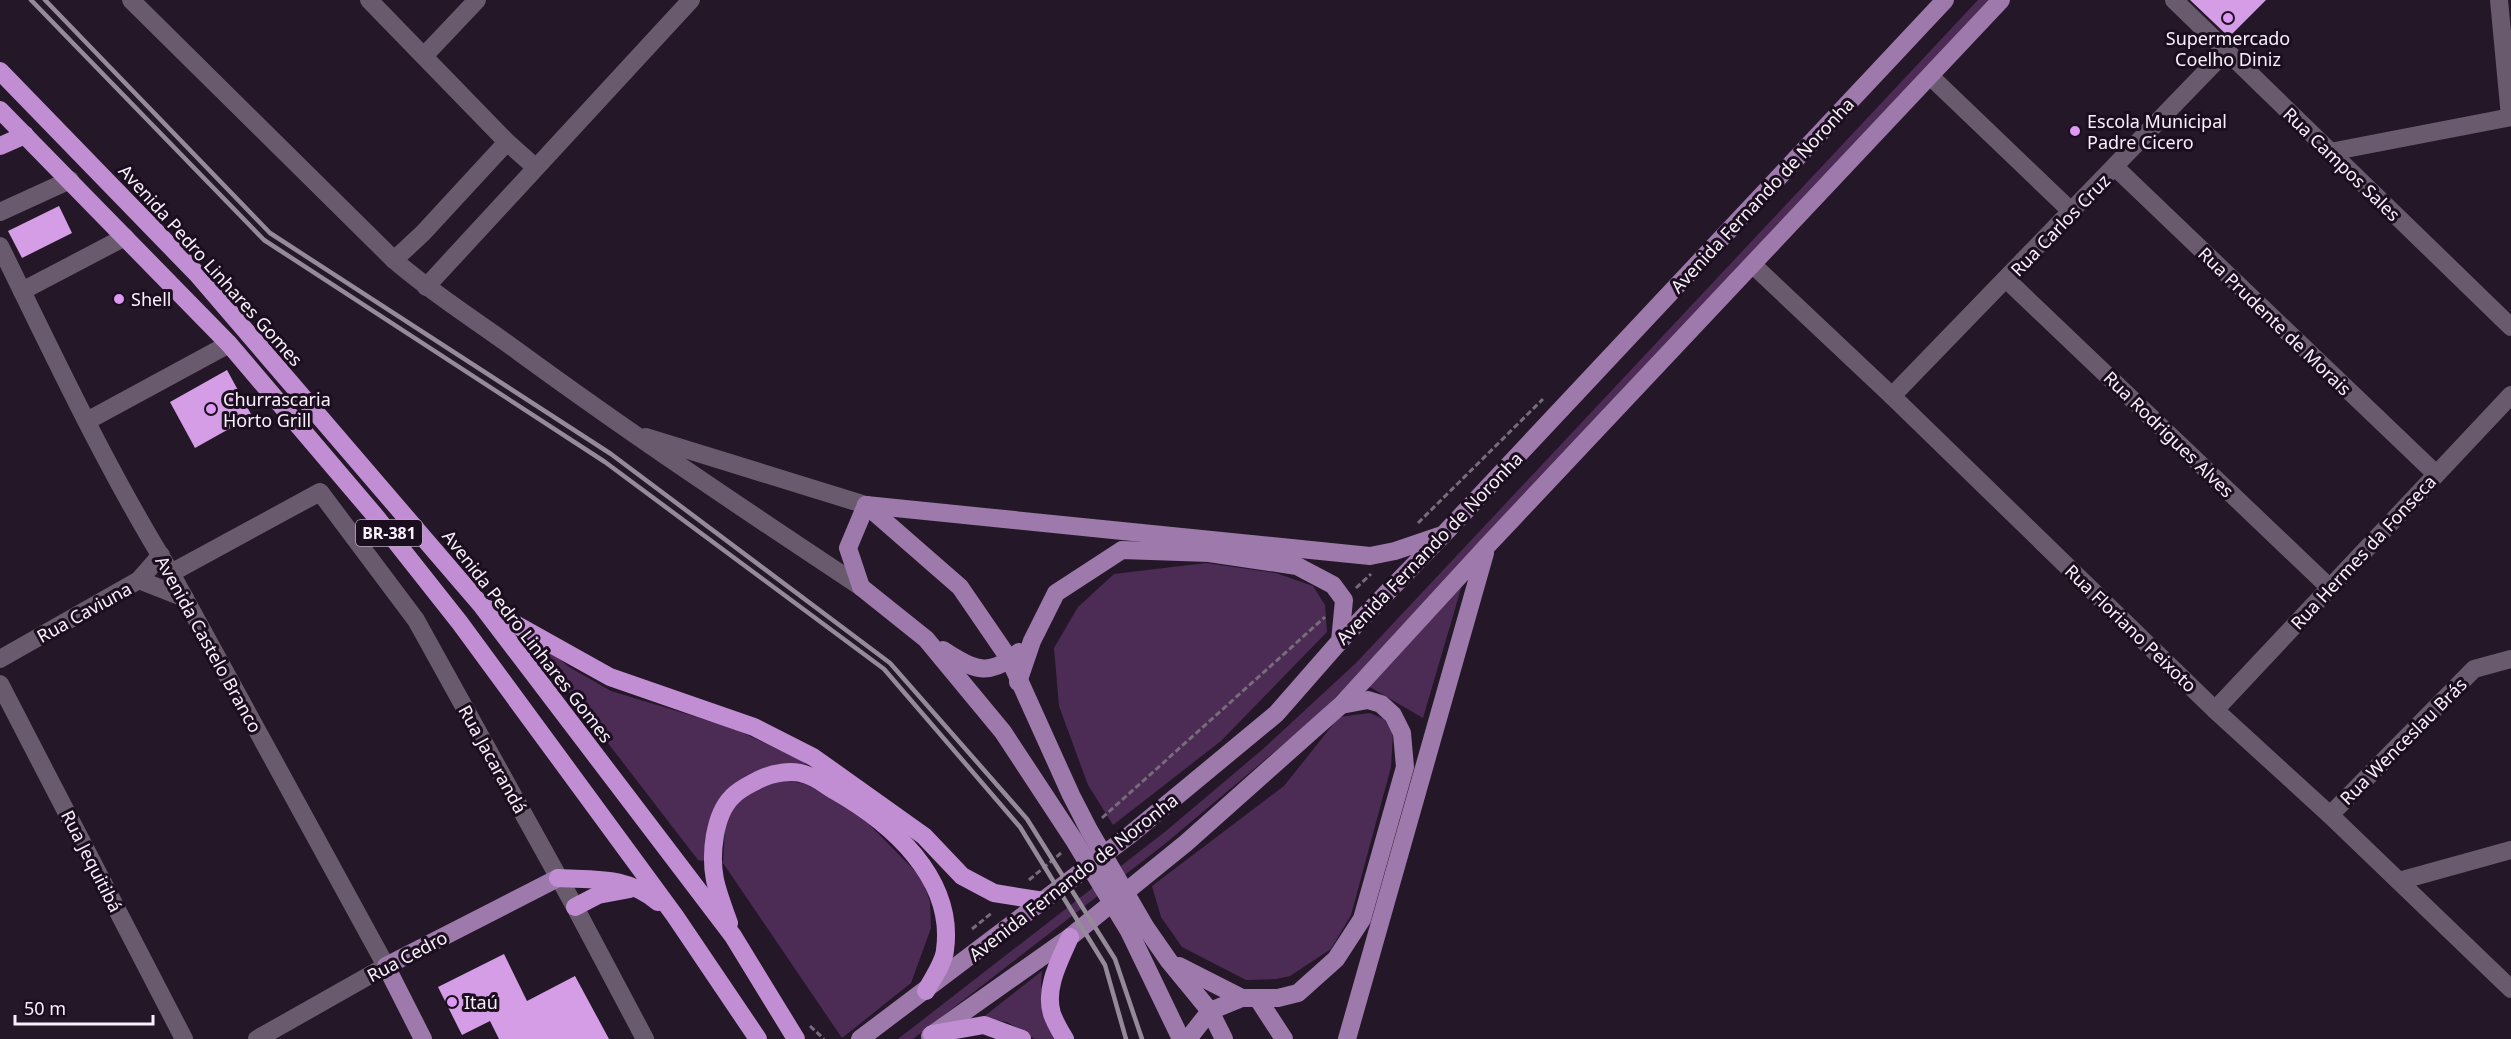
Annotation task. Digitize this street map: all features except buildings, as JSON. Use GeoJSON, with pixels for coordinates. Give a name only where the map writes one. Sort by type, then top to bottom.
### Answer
{"type":"FeatureCollection","features":[{"type":"Feature","properties":{"kind":"highway","name":"Avenida Pedro Linhares Gomes"},"geometry":{"type":"LineString","coordinates":[[0,71],[196,274],[482,606],[733,936],[796,1039]]}},
{"type":"Feature","properties":{"kind":"highway","name":"BR-381"},"geometry":{"type":"LineString","coordinates":[[0,110],[230,344],[377,518],[460,623],[675,916],[758,1039]]}},
{"type":"Feature","properties":{"kind":"highway"},"geometry":{"type":"LineString","coordinates":[[0,146],[25,135]]}},
{"type":"Feature","properties":{"kind":"highway"},"geometry":{"type":"LineString","coordinates":[[482,606],[610,677],[754,727],[813,757],[924,836],[962,876],[994,893],[1044,901]]}},
{"type":"Feature","properties":{"kind":"highway"},"geometry":{"type":"LineString","coordinates":[[733,936],[715,878],[714,850],[718,822],[730,799],[740,789],[769,774],[787,772],[806,774],[858,804],[905,843],[933,881],[946,920],[945,952],[926,991]]}},
{"type":"Feature","properties":{"kind":"highway"},"geometry":{"type":"LineString","coordinates":[[558,878],[618,881],[644,890],[675,916]]}},
{"type":"Feature","properties":{"kind":"highway"},"geometry":{"type":"LineString","coordinates":[[575,907],[598,895],[626,888],[644,890]]}},
{"type":"Feature","properties":{"kind":"highway"},"geometry":{"type":"LineString","coordinates":[[1065,1039],[1052,1015],[1050,1002],[1057,967],[1070,937]]}},
{"type":"Feature","properties":{"kind":"highway"},"geometry":{"type":"LineString","coordinates":[[929,1037],[984,1025],[1022,1039]]}},
{"type":"Feature","properties":{"kind":"main road","name":"Avenida Fernando de Noronha"},"geometry":{"type":"LineString","coordinates":[[860,1039],[1131,834],[1276,714],[1340,641],[1444,534],[1945,0]]}},
{"type":"Feature","properties":{"kind":"main road"},"geometry":{"type":"LineString","coordinates":[[929,1037],[1070,937],[1186,843],[1341,705],[1487,546],[2001,0]]}},
{"type":"Feature","properties":{"kind":"main road"},"geometry":{"type":"LineString","coordinates":[[866,505],[1370,556],[1395,551],[1444,534]]}},
{"type":"Feature","properties":{"kind":"main road"},"geometry":{"type":"LineString","coordinates":[[866,505],[848,548],[861,587],[926,639],[969,668],[992,669],[1010,660],[1032,641]]}},
{"type":"Feature","properties":{"kind":"main road"},"geometry":{"type":"LineString","coordinates":[[866,505],[960,587],[1010,660],[1071,795],[1138,929],[1181,1039]]}},
{"type":"Feature","properties":{"kind":"main road"},"geometry":{"type":"LineString","coordinates":[[1347,1039],[1487,546]]}},
{"type":"Feature","properties":{"kind":"main road"},"geometry":{"type":"LineString","coordinates":[[1018,682],[1032,641],[1056,593],[1122,550],[1209,553],[1297,566],[1333,585],[1344,600],[1340,641]]}},
{"type":"Feature","properties":{"kind":"main road"},"geometry":{"type":"LineString","coordinates":[[926,639],[1003,732],[1050,805],[1138,929],[1169,961],[1210,1011],[1224,1039]]}},
{"type":"Feature","properties":{"kind":"main road"},"geometry":{"type":"LineString","coordinates":[[1188,1039],[1210,1011],[1250,998],[1278,998],[1298,993],[1336,959],[1362,919],[1405,767],[1402,733],[1393,715],[1382,705],[1368,700],[1341,705]]}},
{"type":"Feature","properties":{"kind":"main road","name":"Rua Cedro"},"geometry":{"type":"LineString","coordinates":[[386,966],[558,878]]}},
{"type":"Feature","properties":{"kind":"main road"},"geometry":{"type":"LineString","coordinates":[[1169,961],[1250,998],[1284,1039]]}},
{"type":"Feature","properties":{"kind":"main road","name":"Avenida Castelo Branco"},"geometry":{"type":"LineString","coordinates":[[386,966],[423,1039]]}},
{"type":"Feature","properties":{"kind":"street"},"geometry":{"type":"LineString","coordinates":[[131,0],[394,260],[426,288],[492,332],[627,431],[861,587]]}},
{"type":"Feature","properties":{"kind":"street"},"geometry":{"type":"LineString","coordinates":[[424,56],[477,0]]}},
{"type":"Feature","properties":{"kind":"street"},"geometry":{"type":"LineString","coordinates":[[426,288],[691,0]]}},
{"type":"Feature","properties":{"kind":"street","name":"Rua Campos Sales"},"geometry":{"type":"LineString","coordinates":[[2175,0],[2511,327]]}},
{"type":"Feature","properties":{"kind":"street"},"geometry":{"type":"LineString","coordinates":[[2330,152],[2510,117],[2499,0]]}},
{"type":"Feature","properties":{"kind":"street"},"geometry":{"type":"LineString","coordinates":[[382,4],[424,56],[507,142],[535,167]]}},
{"type":"Feature","properties":{"kind":"street","name":"Rua Carlos Cruz"},"geometry":{"type":"LineString","coordinates":[[1892,396],[2007,280],[2226,51]]}},
{"type":"Feature","properties":{"kind":"street"},"geometry":{"type":"LineString","coordinates":[[1930,76],[2072,212]]}},
{"type":"Feature","properties":{"kind":"street"},"geometry":{"type":"LineString","coordinates":[[394,260],[423,233],[507,142]]}},
{"type":"Feature","properties":{"kind":"street","name":"Rua Prudente de Morais"},"geometry":{"type":"LineString","coordinates":[[2115,167],[2436,474]]}},
{"type":"Feature","properties":{"kind":"street"},"geometry":{"type":"LineString","coordinates":[[0,212],[70,180]]}},
{"type":"Feature","properties":{"kind":"street"},"geometry":{"type":"LineString","coordinates":[[22,291],[125,237]]}},
{"type":"Feature","properties":{"kind":"street","name":"Avenida Castelo Branco"},"geometry":{"type":"LineString","coordinates":[[0,246],[87,421],[386,966]]}},
{"type":"Feature","properties":{"kind":"street","name":"Rua Floriano Peixoto"},"geometry":{"type":"LineString","coordinates":[[1753,265],[1892,396],[2215,710],[2330,815],[2511,989]]}},
{"type":"Feature","properties":{"kind":"street","name":"Rua Rodrigues Alves"},"geometry":{"type":"LineString","coordinates":[[2007,280],[2330,588]]}},
{"type":"Feature","properties":{"kind":"street"},"geometry":{"type":"LineString","coordinates":[[2492,310],[2511,306]]}},
{"type":"Feature","properties":{"kind":"street"},"geometry":{"type":"LineString","coordinates":[[87,421],[230,344]]}},
{"type":"Feature","properties":{"kind":"street","name":"Rua Hermes da Fonseca"},"geometry":{"type":"LineString","coordinates":[[2215,710],[2511,395]]}},
{"type":"Feature","properties":{"kind":"street"},"geometry":{"type":"LineString","coordinates":[[627,431],[866,505]]}},
{"type":"Feature","properties":{"kind":"street","name":"Rua Jacarandá"},"geometry":{"type":"LineString","coordinates":[[171,573],[320,492],[416,620],[575,907],[645,1039]]}},
{"type":"Feature","properties":{"kind":"street","name":"Rua Caviuna"},"geometry":{"type":"LineString","coordinates":[[0,659],[139,580],[160,555]]}},
{"type":"Feature","properties":{"kind":"street"},"geometry":{"type":"LineString","coordinates":[[139,580],[185,598]]}},
{"type":"Feature","properties":{"kind":"street","name":"Rua Wenceslau Brás"},"geometry":{"type":"LineString","coordinates":[[2330,815],[2474,669],[2511,659]]}},
{"type":"Feature","properties":{"kind":"street","name":"Rua Jequitibá"},"geometry":{"type":"LineString","coordinates":[[0,684],[184,1039]]}},
{"type":"Feature","properties":{"kind":"street"},"geometry":{"type":"LineString","coordinates":[[2399,881],[2511,850]]}},
{"type":"Feature","properties":{"kind":"street","name":"Rua Cedro"},"geometry":{"type":"LineString","coordinates":[[257,1039],[386,966]]}},
{"type":"Feature","properties":{"kind":"shaded area"},"geometry":{"type":"Polygon","coordinates":[[[1978,0],[1994,0],[1431,599],[1317,716],[1166,843],[913,1039],[898,1039],[1166,831],[1263,749],[1356,663],[1978,0]]]}},
{"type":"Feature","properties":{"kind":"shaded area"},"geometry":{"type":"Polygon","coordinates":[[[1206,563],[1276,573],[1313,586],[1325,605],[1327,632],[1221,741],[1113,825],[1088,785],[1059,706],[1054,648],[1078,607],[1114,574],[1206,563]]]}},
{"type":"Feature","properties":{"kind":"shaded area"},"geometry":{"type":"Polygon","coordinates":[[[1462,585],[1423,718],[1363,683],[1462,585]]]}},
{"type":"Feature","properties":{"kind":"shaded area"},"geometry":{"type":"Polygon","coordinates":[[[542,644],[569,667],[611,691],[733,728],[805,762],[804,766],[771,766],[749,775],[707,855],[703,861],[698,860],[557,677],[538,647],[542,644]]]}},
{"type":"Feature","properties":{"kind":"shaded area"},"geometry":{"type":"Polygon","coordinates":[[[1370,713],[1384,719],[1393,733],[1391,767],[1351,915],[1331,949],[1290,976],[1246,980],[1182,947],[1161,917],[1152,886],[1284,786],[1339,717],[1370,713]]]}},
{"type":"Feature","properties":{"kind":"shaded area"},"geometry":{"type":"Polygon","coordinates":[[[777,779],[806,784],[859,814],[922,878],[930,902],[931,928],[911,983],[842,1038],[723,863],[725,827],[734,803],[777,779]]]}},
{"type":"Feature","properties":{"kind":"shaded area"},"geometry":{"type":"Polygon","coordinates":[[[1042,971],[1043,1006],[1056,1039],[1035,1039],[1007,1022],[982,1018],[1042,971]]]}},
{"type":"Feature","properties":{"kind":"railway"},"geometry":{"type":"LineString","coordinates":[[31,0],[264,240],[605,462],[884,669],[1020,827],[1105,965],[1126,1039]]}},
{"type":"Feature","properties":{"kind":"railway"},"geometry":{"type":"LineString","coordinates":[[45,0],[270,233],[611,454],[890,663],[1027,819],[1115,959],[1142,1039]]}},
{"type":"Feature","properties":{"kind":"place","name":"Supermercado Coelho Diniz"},"geometry":{"type":"Point","coordinates":[2228,18]}},
{"type":"Feature","properties":{"kind":"place","name":"Escola Municipal Padre Cicero"},"geometry":{"type":"Point","coordinates":[2075,131]}},
{"type":"Feature","properties":{"kind":"place","name":"Shell"},"geometry":{"type":"Point","coordinates":[119,299]}},
{"type":"Feature","properties":{"kind":"place","name":"Churrascaria Horto Grill"},"geometry":{"type":"Point","coordinates":[211,409]}},
{"type":"Feature","properties":{"kind":"place","name":"Itaú"},"geometry":{"type":"Point","coordinates":[452,1002]}}]}
